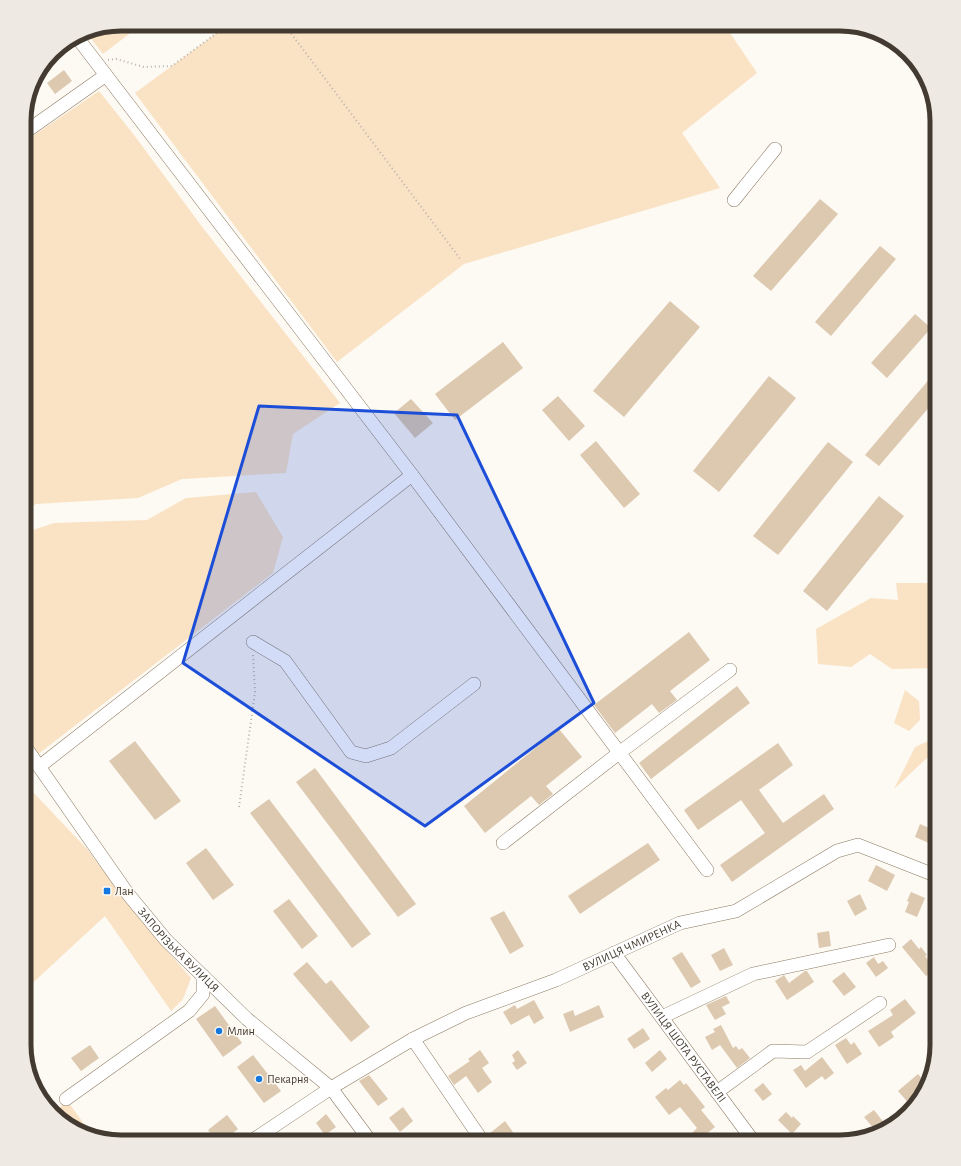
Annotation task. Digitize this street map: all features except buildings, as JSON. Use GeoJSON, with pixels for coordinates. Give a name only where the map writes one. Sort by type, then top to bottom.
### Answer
{"type":"FeatureCollection","features":[{"type":"Feature","properties":{"kind":"street"},"geometry":{"type":"LineString","coordinates":[[80,41],[412,475],[707,870]]}},
{"type":"Feature","properties":{"kind":"street"},"geometry":{"type":"LineString","coordinates":[[31,128],[106,76]]}},
{"type":"Feature","properties":{"kind":"street"},"geometry":{"type":"LineString","coordinates":[[734,200],[775,149]]}},
{"type":"Feature","properties":{"kind":"street"},"geometry":{"type":"LineString","coordinates":[[40,766],[412,475]]}},
{"type":"Feature","properties":{"kind":"street"},"geometry":{"type":"LineString","coordinates":[[253,642],[285,661],[351,752],[366,756],[391,748],[474,684]]}},
{"type":"Feature","properties":{"kind":"street"},"geometry":{"type":"LineString","coordinates":[[502,843],[619,752],[730,670]]}},
{"type":"Feature","properties":{"kind":"street","name":"ЗАПОРІЗЬКА ВУЛИЦЯ"},"geometry":{"type":"LineString","coordinates":[[31,754],[128,894],[166,940],[247,1019],[331,1088],[367,1135]]}},
{"type":"Feature","properties":{"kind":"street","name":"ВУЛИЦЯ ЧМИРЕНКА"},"geometry":{"type":"LineString","coordinates":[[331,1088],[414,1039],[466,1013],[556,980],[680,923],[736,912],[837,851],[858,845],[930,873]]}},
{"type":"Feature","properties":{"kind":"street"},"geometry":{"type":"LineString","coordinates":[[662,1017],[753,974],[890,945]]}},
{"type":"Feature","properties":{"kind":"street","name":"ВУЛИЦЯ ШОТА РУСТАВЕЛІ"},"geometry":{"type":"LineString","coordinates":[[614,953],[749,1135]]}},
{"type":"Feature","properties":{"kind":"street"},"geometry":{"type":"LineString","coordinates":[[66,1100],[189,1011],[203,994],[203,976]]}},
{"type":"Feature","properties":{"kind":"street"},"geometry":{"type":"LineString","coordinates":[[717,1092],[773,1051],[807,1052],[880,1003]]}},
{"type":"Feature","properties":{"kind":"street"},"geometry":{"type":"LineString","coordinates":[[414,1039],[478,1135]]}},
{"type":"Feature","properties":{"kind":"street"},"geometry":{"type":"LineString","coordinates":[[260,1135],[331,1088]]}},
{"type":"Feature","properties":{"kind":"path"},"geometry":{"type":"LineString","coordinates":[[94,60],[116,59],[144,68],[172,66],[220,31]]}},
{"type":"Feature","properties":{"kind":"path"},"geometry":{"type":"LineString","coordinates":[[289,31],[460,260]]}},
{"type":"Feature","properties":{"kind":"path"},"geometry":{"type":"LineString","coordinates":[[239,807],[256,692],[253,642]]}},
{"type":"Feature","properties":{"kind":"highlighted area"},"geometry":{"type":"Polygon","coordinates":[[[259,406],[457,415],[594,703],[425,826],[183,663],[259,406]]]}},
{"type":"Feature","properties":{"kind":"shaded area"},"geometry":{"type":"Polygon","coordinates":[[[115,31],[133,31],[103,54],[90,37],[115,31]]]}},
{"type":"Feature","properties":{"kind":"shaded area"},"geometry":{"type":"Polygon","coordinates":[[[219,31],[729,31],[757,73],[682,133],[720,188],[464,264],[337,362],[135,93],[219,31]]]}},
{"type":"Feature","properties":{"kind":"shaded area"},"geometry":{"type":"Polygon","coordinates":[[[99,91],[134,135],[203,228],[340,403],[293,434],[286,473],[182,479],[138,498],[36,504],[31,507],[31,137],[99,91]]]}},
{"type":"Feature","properties":{"kind":"shaded area"},"geometry":{"type":"Polygon","coordinates":[[[256,492],[283,537],[273,573],[31,760],[31,531],[54,523],[147,520],[186,498],[256,492]]]}},
{"type":"Feature","properties":{"kind":"shaded area"},"geometry":{"type":"Polygon","coordinates":[[[896,583],[930,583],[930,668],[892,669],[870,654],[851,667],[818,664],[816,629],[871,598],[898,600],[896,583]]]}},
{"type":"Feature","properties":{"kind":"shaded area"},"geometry":{"type":"Polygon","coordinates":[[[905,690],[919,701],[920,720],[909,731],[894,723],[905,690]]]}},
{"type":"Feature","properties":{"kind":"shaded area"},"geometry":{"type":"Polygon","coordinates":[[[930,740],[930,756],[894,789],[915,747],[930,740]]]}},
{"type":"Feature","properties":{"kind":"shaded area"},"geometry":{"type":"Polygon","coordinates":[[[31,790],[87,849],[143,923],[191,978],[183,999],[171,1011],[105,916],[31,985],[31,790]]]}},
{"type":"Feature","properties":{"kind":"shaded area"},"geometry":{"type":"Polygon","coordinates":[[[66,1099],[87,1128],[71,1120],[58,1110],[66,1099]]]}},
{"type":"Feature","properties":{"kind":"place","name":"Лан"},"geometry":{"type":"Point","coordinates":[107,891]}},
{"type":"Feature","properties":{"kind":"place","name":"Млин"},"geometry":{"type":"Point","coordinates":[219,1031]}},
{"type":"Feature","properties":{"kind":"place","name":"Пекарня"},"geometry":{"type":"Point","coordinates":[259,1079]}}]}
